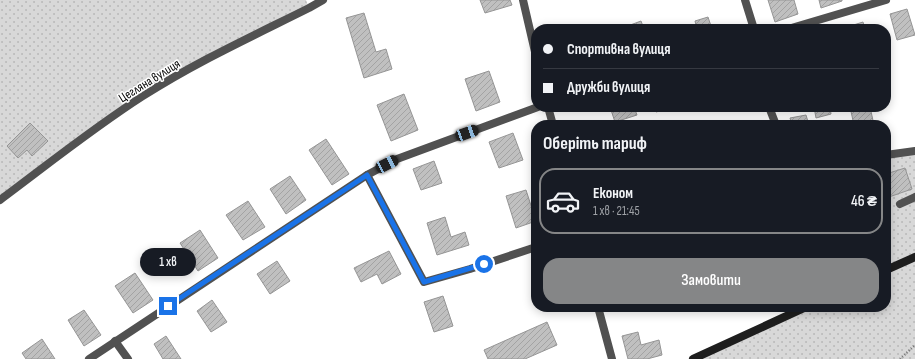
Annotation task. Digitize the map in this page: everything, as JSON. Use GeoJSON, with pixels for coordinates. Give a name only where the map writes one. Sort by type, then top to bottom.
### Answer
{"type":"FeatureCollection","features":[{"type":"Feature","properties":{"kind":"street","name":"Цегляна вулиця"},"geometry":{"type":"LineString","coordinates":[[0,200],[142,96],[193,66],[323,0]]}},
{"type":"Feature","properties":{"kind":"street"},"geometry":{"type":"LineString","coordinates":[[523,0],[531,34]]}},
{"type":"Feature","properties":{"kind":"street"},"geometry":{"type":"LineString","coordinates":[[745,0],[752,24]]}},
{"type":"Feature","properties":{"kind":"street"},"geometry":{"type":"LineString","coordinates":[[805,24],[886,0]]}},
{"type":"Feature","properties":{"kind":"street"},"geometry":{"type":"LineString","coordinates":[[89,359],[367,175],[397,159],[531,110]]}},
{"type":"Feature","properties":{"kind":"street"},"geometry":{"type":"LineString","coordinates":[[891,155],[915,151]]}},
{"type":"Feature","properties":{"kind":"street"},"geometry":{"type":"LineString","coordinates":[[367,175],[424,282],[470,269],[531,249]]}},
{"type":"Feature","properties":{"kind":"street"},"geometry":{"type":"LineString","coordinates":[[900,204],[915,196]]}},
{"type":"Feature","properties":{"kind":"street"},"geometry":{"type":"LineString","coordinates":[[891,268],[915,256]]}},
{"type":"Feature","properties":{"kind":"street"},"geometry":{"type":"LineString","coordinates":[[599,312],[612,359]]}},
{"type":"Feature","properties":{"kind":"street"},"geometry":{"type":"LineString","coordinates":[[693,359],[795,312]]}},
{"type":"Feature","properties":{"kind":"street"},"geometry":{"type":"LineString","coordinates":[[115,342],[128,359]]}},
{"type":"Feature","properties":{"kind":"path"},"geometry":{"type":"LineString","coordinates":[[900,359],[915,345]]}},
{"type":"Feature","properties":{"kind":"shaded area"},"geometry":{"type":"Polygon","coordinates":[[[0,0],[306,0],[309,8],[142,96],[0,200],[0,0]]]}},
{"type":"Feature","properties":{"kind":"shaded area"},"geometry":{"type":"Polygon","coordinates":[[[915,151],[915,359],[693,359],[795,312],[891,312],[891,154],[915,151]]]}},
{"type":"Feature","properties":{"kind":"building"},"geometry":{"type":"Polygon","coordinates":[[[480,0],[510,0],[512,5],[485,13],[480,0]]]}},
{"type":"Feature","properties":{"kind":"building"},"geometry":{"type":"Polygon","coordinates":[[[768,0],[794,0],[798,14],[775,22],[768,0]]]}},
{"type":"Feature","properties":{"kind":"building"},"geometry":{"type":"Polygon","coordinates":[[[819,0],[842,0],[842,1],[821,8],[819,0]]]}},
{"type":"Feature","properties":{"kind":"building"},"geometry":{"type":"Polygon","coordinates":[[[907,9],[915,35],[897,40],[890,14],[907,9]]]}},
{"type":"Feature","properties":{"kind":"building"},"geometry":{"type":"Polygon","coordinates":[[[364,13],[376,52],[386,49],[392,69],[364,78],[346,18],[364,13]]]}},
{"type":"Feature","properties":{"kind":"building"},"geometry":{"type":"Polygon","coordinates":[[[708,17],[710,24],[696,24],[695,21],[708,17]]]}},
{"type":"Feature","properties":{"kind":"building"},"geometry":{"type":"Polygon","coordinates":[[[641,21],[642,24],[633,24],[641,21]]]}},
{"type":"Feature","properties":{"kind":"building"},"geometry":{"type":"Polygon","coordinates":[[[489,71],[500,102],[476,111],[465,79],[489,71]]]}},
{"type":"Feature","properties":{"kind":"building"},"geometry":{"type":"Polygon","coordinates":[[[404,94],[418,130],[391,141],[377,105],[404,94]]]}},
{"type":"Feature","properties":{"kind":"building"},"geometry":{"type":"Polygon","coordinates":[[[612,112],[636,112],[637,115],[621,120],[614,120],[612,112]]]}},
{"type":"Feature","properties":{"kind":"building"},"geometry":{"type":"Polygon","coordinates":[[[815,112],[831,112],[831,114],[816,118],[815,112]]]}},
{"type":"Feature","properties":{"kind":"building"},"geometry":{"type":"Polygon","coordinates":[[[851,112],[871,112],[873,120],[853,120],[851,112]]]}},
{"type":"Feature","properties":{"kind":"building"},"geometry":{"type":"Polygon","coordinates":[[[806,115],[808,120],[791,120],[790,118],[806,115]]]}},
{"type":"Feature","properties":{"kind":"building"},"geometry":{"type":"Polygon","coordinates":[[[30,123],[48,141],[32,156],[27,150],[18,158],[7,146],[30,123]]]}},
{"type":"Feature","properties":{"kind":"building"},"geometry":{"type":"Polygon","coordinates":[[[513,133],[523,160],[499,168],[489,142],[513,133]]]}},
{"type":"Feature","properties":{"kind":"building"},"geometry":{"type":"Polygon","coordinates":[[[326,139],[349,174],[332,185],[309,150],[326,139]]]}},
{"type":"Feature","properties":{"kind":"building"},"geometry":{"type":"Polygon","coordinates":[[[434,161],[442,183],[421,190],[413,169],[434,161]]]}},
{"type":"Feature","properties":{"kind":"building"},"geometry":{"type":"Polygon","coordinates":[[[905,168],[912,189],[891,196],[891,172],[905,168]]]}},
{"type":"Feature","properties":{"kind":"building"},"geometry":{"type":"Polygon","coordinates":[[[290,176],[306,200],[286,214],[270,189],[290,176]]]}},
{"type":"Feature","properties":{"kind":"building"},"geometry":{"type":"Polygon","coordinates":[[[526,190],[531,206],[531,223],[516,228],[506,196],[526,190]]]}},
{"type":"Feature","properties":{"kind":"building"},"geometry":{"type":"Polygon","coordinates":[[[248,201],[265,227],[243,240],[226,215],[248,201]]]}},
{"type":"Feature","properties":{"kind":"building"},"geometry":{"type":"Polygon","coordinates":[[[445,217],[451,237],[465,232],[469,245],[437,255],[427,223],[445,217]]]}},
{"type":"Feature","properties":{"kind":"building"},"geometry":{"type":"Polygon","coordinates":[[[200,230],[218,258],[198,271],[180,243],[200,230]]]}},
{"type":"Feature","properties":{"kind":"building"},"geometry":{"type":"Polygon","coordinates":[[[389,251],[401,274],[382,284],[377,274],[361,282],[354,268],[389,251]]]}},
{"type":"Feature","properties":{"kind":"building"},"geometry":{"type":"Polygon","coordinates":[[[277,261],[290,281],[270,294],[257,274],[277,261]]]}},
{"type":"Feature","properties":{"kind":"building"},"geometry":{"type":"Polygon","coordinates":[[[135,273],[153,300],[133,313],[115,286],[135,273]]]}},
{"type":"Feature","properties":{"kind":"building"},"geometry":{"type":"Polygon","coordinates":[[[443,296],[453,326],[434,332],[424,302],[443,296]]]}},
{"type":"Feature","properties":{"kind":"building"},"geometry":{"type":"Polygon","coordinates":[[[212,300],[227,322],[211,332],[197,311],[212,300]]]}},
{"type":"Feature","properties":{"kind":"building"},"geometry":{"type":"Polygon","coordinates":[[[84,310],[101,335],[84,346],[68,320],[84,310]]]}},
{"type":"Feature","properties":{"kind":"building"},"geometry":{"type":"Polygon","coordinates":[[[547,322],[557,345],[525,359],[488,359],[484,350],[547,322]]]}},
{"type":"Feature","properties":{"kind":"building"},"geometry":{"type":"Polygon","coordinates":[[[638,332],[641,345],[659,340],[662,355],[647,359],[628,359],[622,336],[638,332]]]}},
{"type":"Feature","properties":{"kind":"building"},"geometry":{"type":"Polygon","coordinates":[[[166,336],[181,359],[163,359],[154,344],[166,336]]]}},
{"type":"Feature","properties":{"kind":"building"},"geometry":{"type":"Polygon","coordinates":[[[42,339],[55,359],[26,359],[22,353],[42,339]]]}},
{"type":"Feature","properties":{"kind":"route"},"geometry":{"type":"LineString","coordinates":[[168,306],[367,175],[424,282],[484,264]]}}]}
